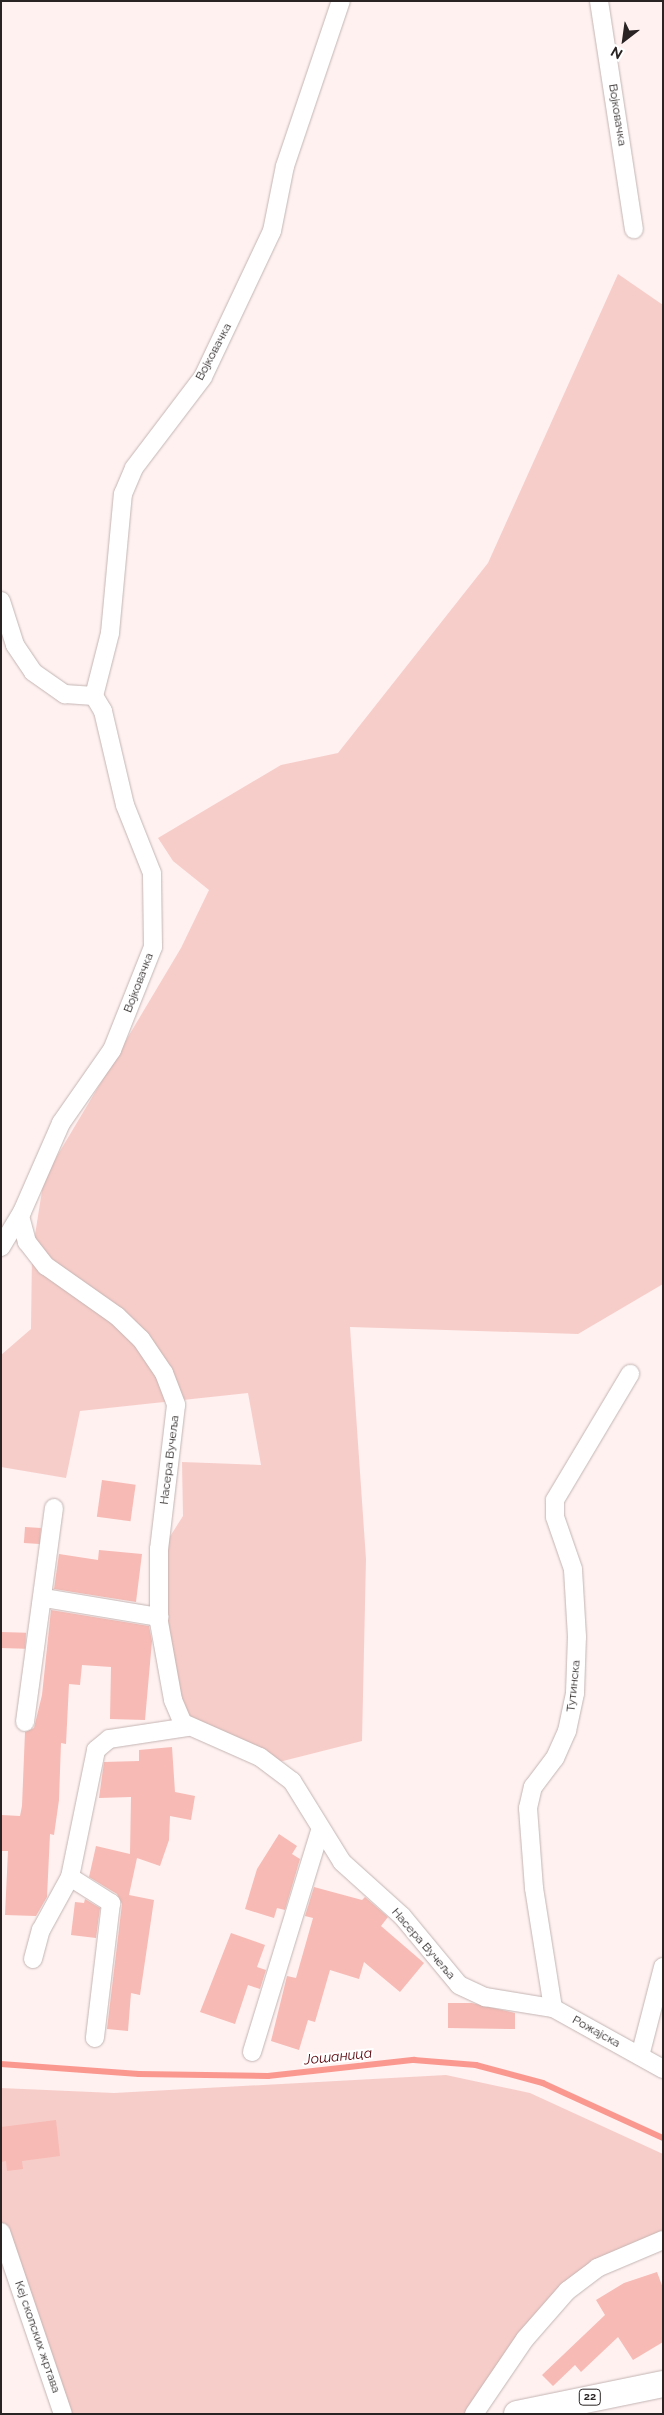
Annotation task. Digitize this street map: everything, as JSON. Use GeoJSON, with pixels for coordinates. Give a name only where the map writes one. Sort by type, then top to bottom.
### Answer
{"type":"FeatureCollection","features":[{"type":"Feature","properties":{"kind":"main road","name":"22"},"geometry":{"type":"LineString","coordinates":[[517,2414],[663,2384]]}},
{"type":"Feature","properties":{"kind":"street","name":"Војковачка"},"geometry":{"type":"LineString","coordinates":[[1,1247],[20,1216],[61,1123],[112,1050],[153,947],[152,873],[126,804],[103,711],[94,696],[110,633],[123,494],[134,468],[203,377],[272,231],[285,166],[341,1]]}},
{"type":"Feature","properties":{"kind":"street","name":"Војковачка"},"geometry":{"type":"LineString","coordinates":[[599,1],[634,229]]}},
{"type":"Feature","properties":{"kind":"street"},"geometry":{"type":"LineString","coordinates":[[1,601],[15,645],[33,672],[65,694],[94,696]]}},
{"type":"Feature","properties":{"kind":"street","name":"Насера Вучеља"},"geometry":{"type":"LineString","coordinates":[[20,1216],[27,1242],[36,1254],[117,1316],[141,1339],[172,1390],[176,1405],[159,1549],[159,1617],[173,1700],[188,1727]]}},
{"type":"Feature","properties":{"kind":"street","name":"Тутинска"},"geometry":{"type":"LineString","coordinates":[[553,2008],[534,1888],[528,1808],[533,1787],[555,1758],[567,1731],[575,1693],[577,1637],[572,1568],[555,1517],[555,1500],[630,1374]]}},
{"type":"Feature","properties":{"kind":"street"},"geometry":{"type":"LineString","coordinates":[[25,1722],[45,1598],[54,1508]]}},
{"type":"Feature","properties":{"kind":"street"},"geometry":{"type":"LineString","coordinates":[[45,1598],[159,1617]]}},
{"type":"Feature","properties":{"kind":"street","name":"Насера Вучеља"},"geometry":{"type":"LineString","coordinates":[[33,1959],[41,1930],[70,1877],[96,1750],[109,1739],[188,1727],[223,1739],[275,1766],[292,1781],[320,1831],[350,1871],[402,1916],[459,1985],[485,1997],[553,2008]]}},
{"type":"Feature","properties":{"kind":"street"},"geometry":{"type":"LineString","coordinates":[[252,2052],[320,1831]]}},
{"type":"Feature","properties":{"kind":"street"},"geometry":{"type":"LineString","coordinates":[[70,1877],[111,1903],[95,2038]]}},
{"type":"Feature","properties":{"kind":"street"},"geometry":{"type":"LineString","coordinates":[[640,2056],[663,1966]]}},
{"type":"Feature","properties":{"kind":"street","name":"Рожајска"},"geometry":{"type":"LineString","coordinates":[[553,2008],[663,2069]]}},
{"type":"Feature","properties":{"kind":"street","name":"Кеј скопских жртава"},"geometry":{"type":"LineString","coordinates":[[1,2232],[63,2414]]}},
{"type":"Feature","properties":{"kind":"street"},"geometry":{"type":"LineString","coordinates":[[474,2414],[525,2339],[567,2290],[598,2268],[663,2240]]}},
{"type":"Feature","properties":{"kind":"shaded area"},"geometry":{"type":"Polygon","coordinates":[[[618,274],[663,305],[663,1284],[578,1334],[350,1327],[366,1559],[362,1741],[279,1762],[184,1714],[164,1619],[164,1546],[183,1516],[182,1462],[261,1465],[248,1393],[80,1411],[66,1478],[1,1467],[1,1355],[31,1329],[32,1254],[44,1178],[181,948],[209,890],[173,861],[158,838],[281,765],[338,753],[488,563],[618,274]]]}},
{"type":"Feature","properties":{"kind":"shaded area"},"geometry":{"type":"Polygon","coordinates":[[[446,2075],[530,2093],[663,2154],[663,2240],[597,2268],[471,2414],[69,2414],[1,2226],[1,2088],[114,2093],[446,2075]]]}},
{"type":"Feature","properties":{"kind":"building"},"geometry":{"type":"Polygon","coordinates":[[[102,1480],[136,1485],[131,1521],[97,1517],[102,1480]]]}},
{"type":"Feature","properties":{"kind":"building"},"geometry":{"type":"Polygon","coordinates":[[[25,1527],[41,1528],[40,1544],[24,1543],[25,1527]]]}},
{"type":"Feature","properties":{"kind":"building"},"geometry":{"type":"Polygon","coordinates":[[[99,1550],[142,1554],[136,1602],[54,1589],[59,1554],[98,1560],[99,1550]]]}},
{"type":"Feature","properties":{"kind":"building"},"geometry":{"type":"Polygon","coordinates":[[[51,1610],[149,1626],[152,1641],[145,1720],[110,1719],[111,1667],[82,1665],[80,1685],[69,1684],[66,1744],[61,1743],[59,1800],[54,1835],[50,1834],[47,1897],[36,1916],[5,1915],[8,1851],[1,1851],[1,1815],[20,1816],[25,1732],[34,1728],[42,1695],[51,1610]]]}},
{"type":"Feature","properties":{"kind":"building"},"geometry":{"type":"Polygon","coordinates":[[[1,1632],[26,1633],[25,1649],[1,1648],[1,1632]]]}},
{"type":"Feature","properties":{"kind":"building"},"geometry":{"type":"Polygon","coordinates":[[[172,1747],[175,1792],[195,1796],[191,1820],[170,1816],[169,1840],[160,1866],[137,1858],[129,1895],[154,1900],[140,1995],[131,1993],[128,2031],[107,2029],[122,1904],[117,1894],[89,1877],[96,1846],[130,1854],[131,1797],[99,1798],[104,1762],[139,1761],[139,1750],[172,1747]]]}},
{"type":"Feature","properties":{"kind":"building"},"geometry":{"type":"Polygon","coordinates":[[[279,1834],[297,1846],[292,1854],[300,1859],[285,1910],[277,1908],[274,1918],[245,1909],[257,1869],[279,1834]]]}},
{"type":"Feature","properties":{"kind":"building"},"geometry":{"type":"Polygon","coordinates":[[[314,1887],[362,1900],[365,1897],[388,1917],[381,1926],[424,1963],[400,1992],[364,1962],[359,1979],[330,1970],[315,2022],[308,2020],[299,2050],[271,2041],[287,1976],[296,1978],[313,1918],[305,1916],[314,1887]]]}},
{"type":"Feature","properties":{"kind":"building"},"geometry":{"type":"Polygon","coordinates":[[[85,1899],[100,1908],[96,1938],[71,1935],[75,1902],[84,1903],[85,1899]]]}},
{"type":"Feature","properties":{"kind":"building"},"geometry":{"type":"Polygon","coordinates":[[[231,1933],[265,1945],[257,1967],[266,1970],[260,1989],[248,1985],[235,2024],[200,2012],[231,1933]]]}},
{"type":"Feature","properties":{"kind":"building"},"geometry":{"type":"Polygon","coordinates":[[[448,2003],[472,2003],[515,2013],[515,2029],[448,2028],[448,2003]]]}},
{"type":"Feature","properties":{"kind":"building"},"geometry":{"type":"Polygon","coordinates":[[[56,2120],[60,2156],[22,2161],[23,2169],[7,2171],[6,2161],[1,2162],[1,2127],[56,2120]]]}},
{"type":"Feature","properties":{"kind":"building"},"geometry":{"type":"Polygon","coordinates":[[[657,2272],[663,2288],[663,2342],[633,2360],[618,2337],[581,2372],[575,2365],[553,2386],[542,2375],[605,2315],[596,2300],[624,2283],[657,2272]]]}},
{"type":"Feature","properties":{"kind":"waterway","name":"Јошаница"},"geometry":{"type":"LineString","coordinates":[[1,2064],[139,2074],[268,2076],[414,2060],[476,2065],[543,2083],[663,2138]]}}]}
